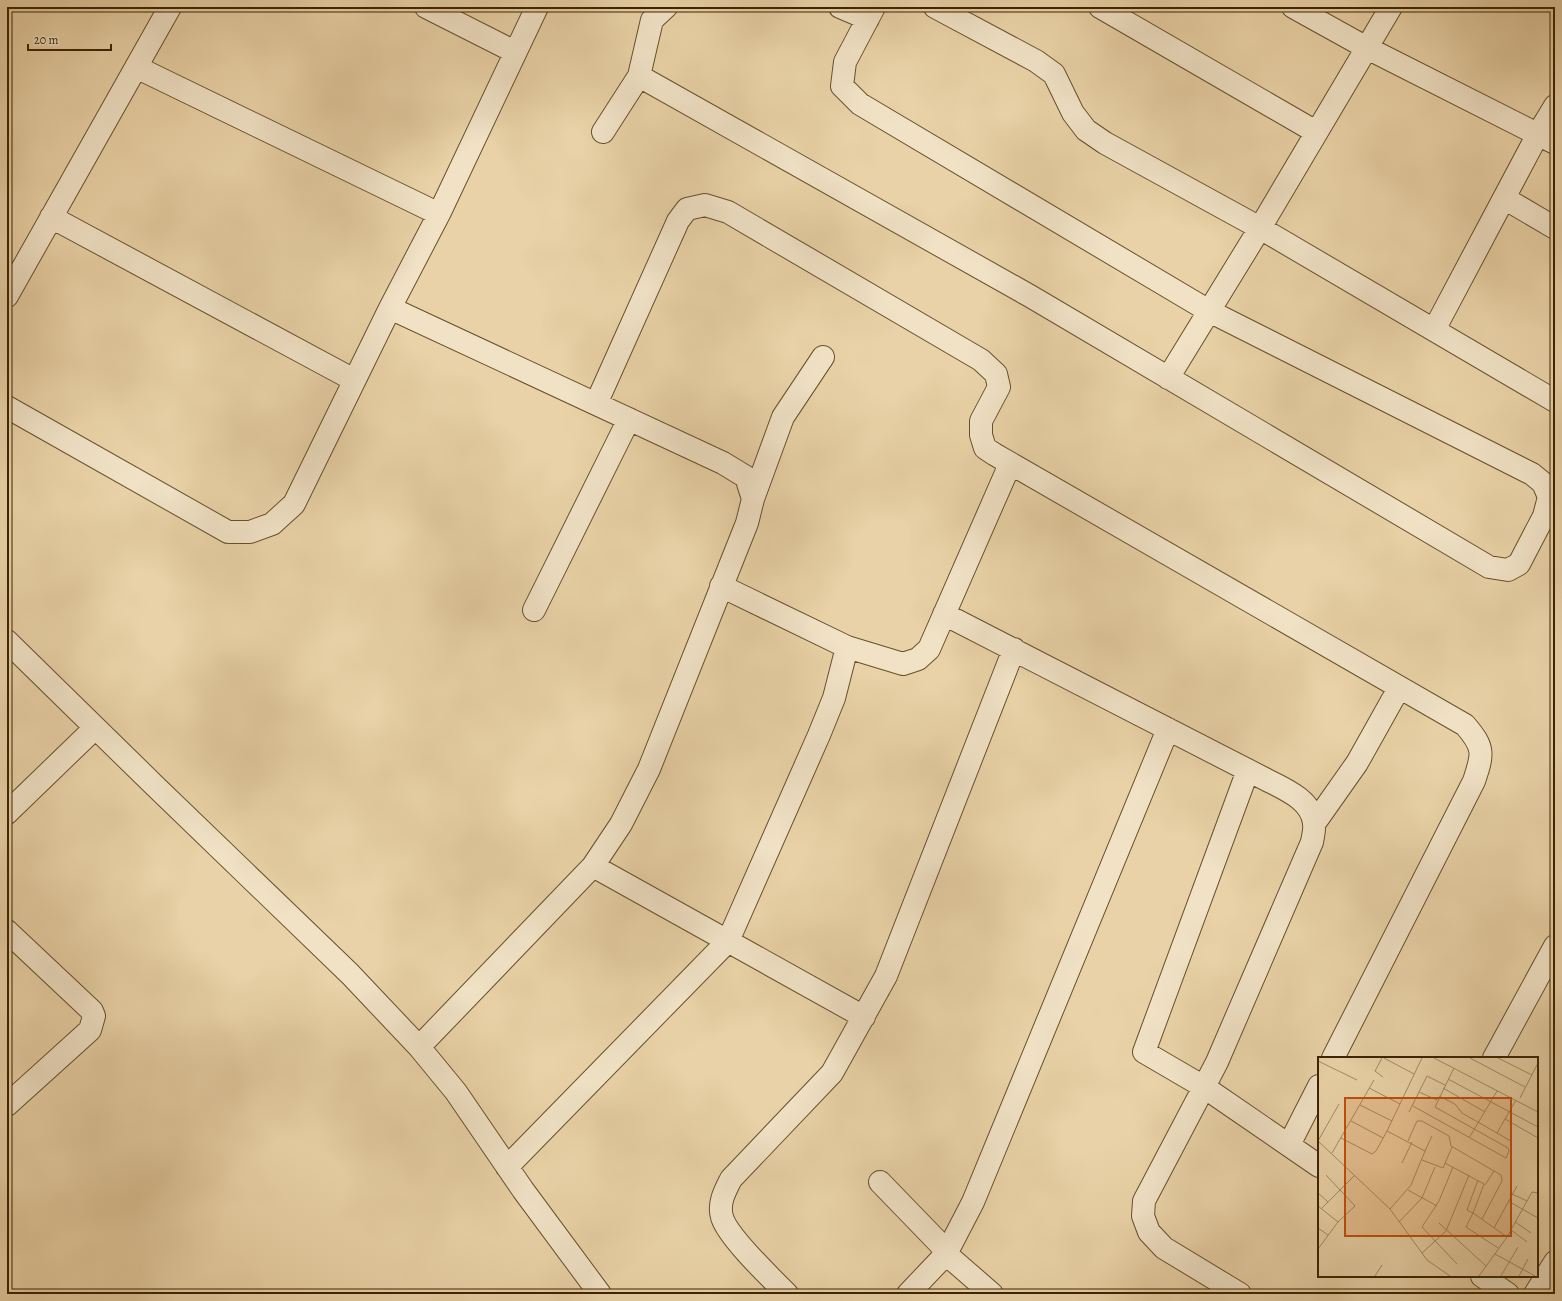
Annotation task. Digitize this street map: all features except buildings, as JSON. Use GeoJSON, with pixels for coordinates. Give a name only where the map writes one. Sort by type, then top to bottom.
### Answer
{"type":"FeatureCollection","features":[{"type":"Feature","properties":{"kind":"street"},"geometry":{"type":"LineString","coordinates":[[7,296],[170,7]]}},
{"type":"Feature","properties":{"kind":"street"},"geometry":{"type":"LineString","coordinates":[[426,7],[516,52]]}},
{"type":"Feature","properties":{"kind":"street"},"geometry":{"type":"LineString","coordinates":[[7,408],[228,532],[250,532],[272,524],[294,504],[390,308],[439,214],[537,7]]}},
{"type":"Feature","properties":{"kind":"street"},"geometry":{"type":"LineString","coordinates":[[603,132],[639,76],[652,20],[666,7]]}},
{"type":"Feature","properties":{"kind":"street"},"geometry":{"type":"LineString","coordinates":[[639,76],[1023,292],[1489,567],[1508,570],[1519,564],[1544,516],[1549,497],[1543,482],[1532,474],[1209,311],[860,104],[842,86],[845,62],[871,13],[840,7]]}},
{"type":"Feature","properties":{"kind":"street"},"geometry":{"type":"LineString","coordinates":[[935,7],[1036,61],[1054,74],[1073,113],[1086,130],[1105,143],[1260,228],[1555,401]]}},
{"type":"Feature","properties":{"kind":"street"},"geometry":{"type":"LineString","coordinates":[[1100,7],[1316,132]]}},
{"type":"Feature","properties":{"kind":"street"},"geometry":{"type":"LineString","coordinates":[[1293,7],[1367,48],[1547,138]]}},
{"type":"Feature","properties":{"kind":"street"},"geometry":{"type":"LineString","coordinates":[[1168,378],[1260,228],[1391,7]]}},
{"type":"Feature","properties":{"kind":"street"},"geometry":{"type":"LineString","coordinates":[[136,66],[439,214]]}},
{"type":"Feature","properties":{"kind":"street"},"geometry":{"type":"LineString","coordinates":[[1434,330],[1504,198],[1547,138],[1555,106]]}},
{"type":"Feature","properties":{"kind":"street"},"geometry":{"type":"LineString","coordinates":[[1504,198],[1555,228]]}},
{"type":"Feature","properties":{"kind":"street"},"geometry":{"type":"LineString","coordinates":[[596,404],[678,220],[687,209],[705,205],[728,212],[981,360],[996,374],[999,387],[981,421],[981,435],[985,448],[1010,464],[1465,725],[1477,738],[1482,758],[1474,781],[1334,1057]]}},
{"type":"Feature","properties":{"kind":"street"},"geometry":{"type":"LineString","coordinates":[[51,217],[354,380]]}},
{"type":"Feature","properties":{"kind":"street"},"geometry":{"type":"LineString","coordinates":[[390,308],[723,463],[746,477],[753,499]]}},
{"type":"Feature","properties":{"kind":"street"},"geometry":{"type":"LineString","coordinates":[[419,1047],[593,866],[621,824],[649,769],[746,523],[782,417],[823,357]]}},
{"type":"Feature","properties":{"kind":"street"},"geometry":{"type":"LineString","coordinates":[[534,610],[629,419]]}},
{"type":"Feature","properties":{"kind":"street"},"geometry":{"type":"LineString","coordinates":[[721,586],[847,647],[903,664],[918,660],[929,649],[1010,464]]}},
{"type":"Feature","properties":{"kind":"street"},"geometry":{"type":"LineString","coordinates":[[944,614],[1297,796],[1309,808],[1314,824],[1312,842],[1217,1062],[1144,1200],[1143,1216],[1149,1232],[1164,1248],[1240,1294]]}},
{"type":"Feature","properties":{"kind":"street"},"geometry":{"type":"LineString","coordinates":[[7,641],[350,974],[419,1047],[456,1092],[507,1167],[600,1294]]}},
{"type":"Feature","properties":{"kind":"street"},"geometry":{"type":"LineString","coordinates":[[507,1167],[728,941],[824,723],[834,698],[847,647]]}},
{"type":"Feature","properties":{"kind":"street"},"geometry":{"type":"LineString","coordinates":[[786,1294],[733,1236],[722,1217],[722,1196],[731,1179],[832,1073],[886,976],[1014,649]]}},
{"type":"Feature","properties":{"kind":"street"},"geometry":{"type":"LineString","coordinates":[[1314,824],[1357,763],[1399,688]]}},
{"type":"Feature","properties":{"kind":"street"},"geometry":{"type":"LineString","coordinates":[[7,813],[95,728]]}},
{"type":"Feature","properties":{"kind":"street"},"geometry":{"type":"LineString","coordinates":[[908,1294],[946,1254],[973,1202],[1168,729]]}},
{"type":"Feature","properties":{"kind":"street"},"geometry":{"type":"LineString","coordinates":[[1257,775],[1225,833],[1144,1052],[1204,1086],[1318,1165]]}},
{"type":"Feature","properties":{"kind":"street"},"geometry":{"type":"LineString","coordinates":[[593,866],[864,1017]]}},
{"type":"Feature","properties":{"kind":"street"},"geometry":{"type":"LineString","coordinates":[[7,930],[92,1011],[94,1016],[90,1030],[7,1104]]}},
{"type":"Feature","properties":{"kind":"street"},"geometry":{"type":"LineString","coordinates":[[1495,1057],[1547,980],[1555,946]]}},
{"type":"Feature","properties":{"kind":"street"},"geometry":{"type":"LineString","coordinates":[[1289,1145],[1318,1088]]}},
{"type":"Feature","properties":{"kind":"street"},"geometry":{"type":"LineString","coordinates":[[880,1182],[940,1244],[946,1254],[992,1294]]}},
{"type":"Feature","properties":{"kind":"street"},"geometry":{"type":"LineString","coordinates":[[1535,1294],[1555,1262]]}},
{"type":"Feature","properties":{"kind":"street"},"geometry":{"type":"LineString","coordinates":[[1483,1277],[1508,1294]]}}]}
